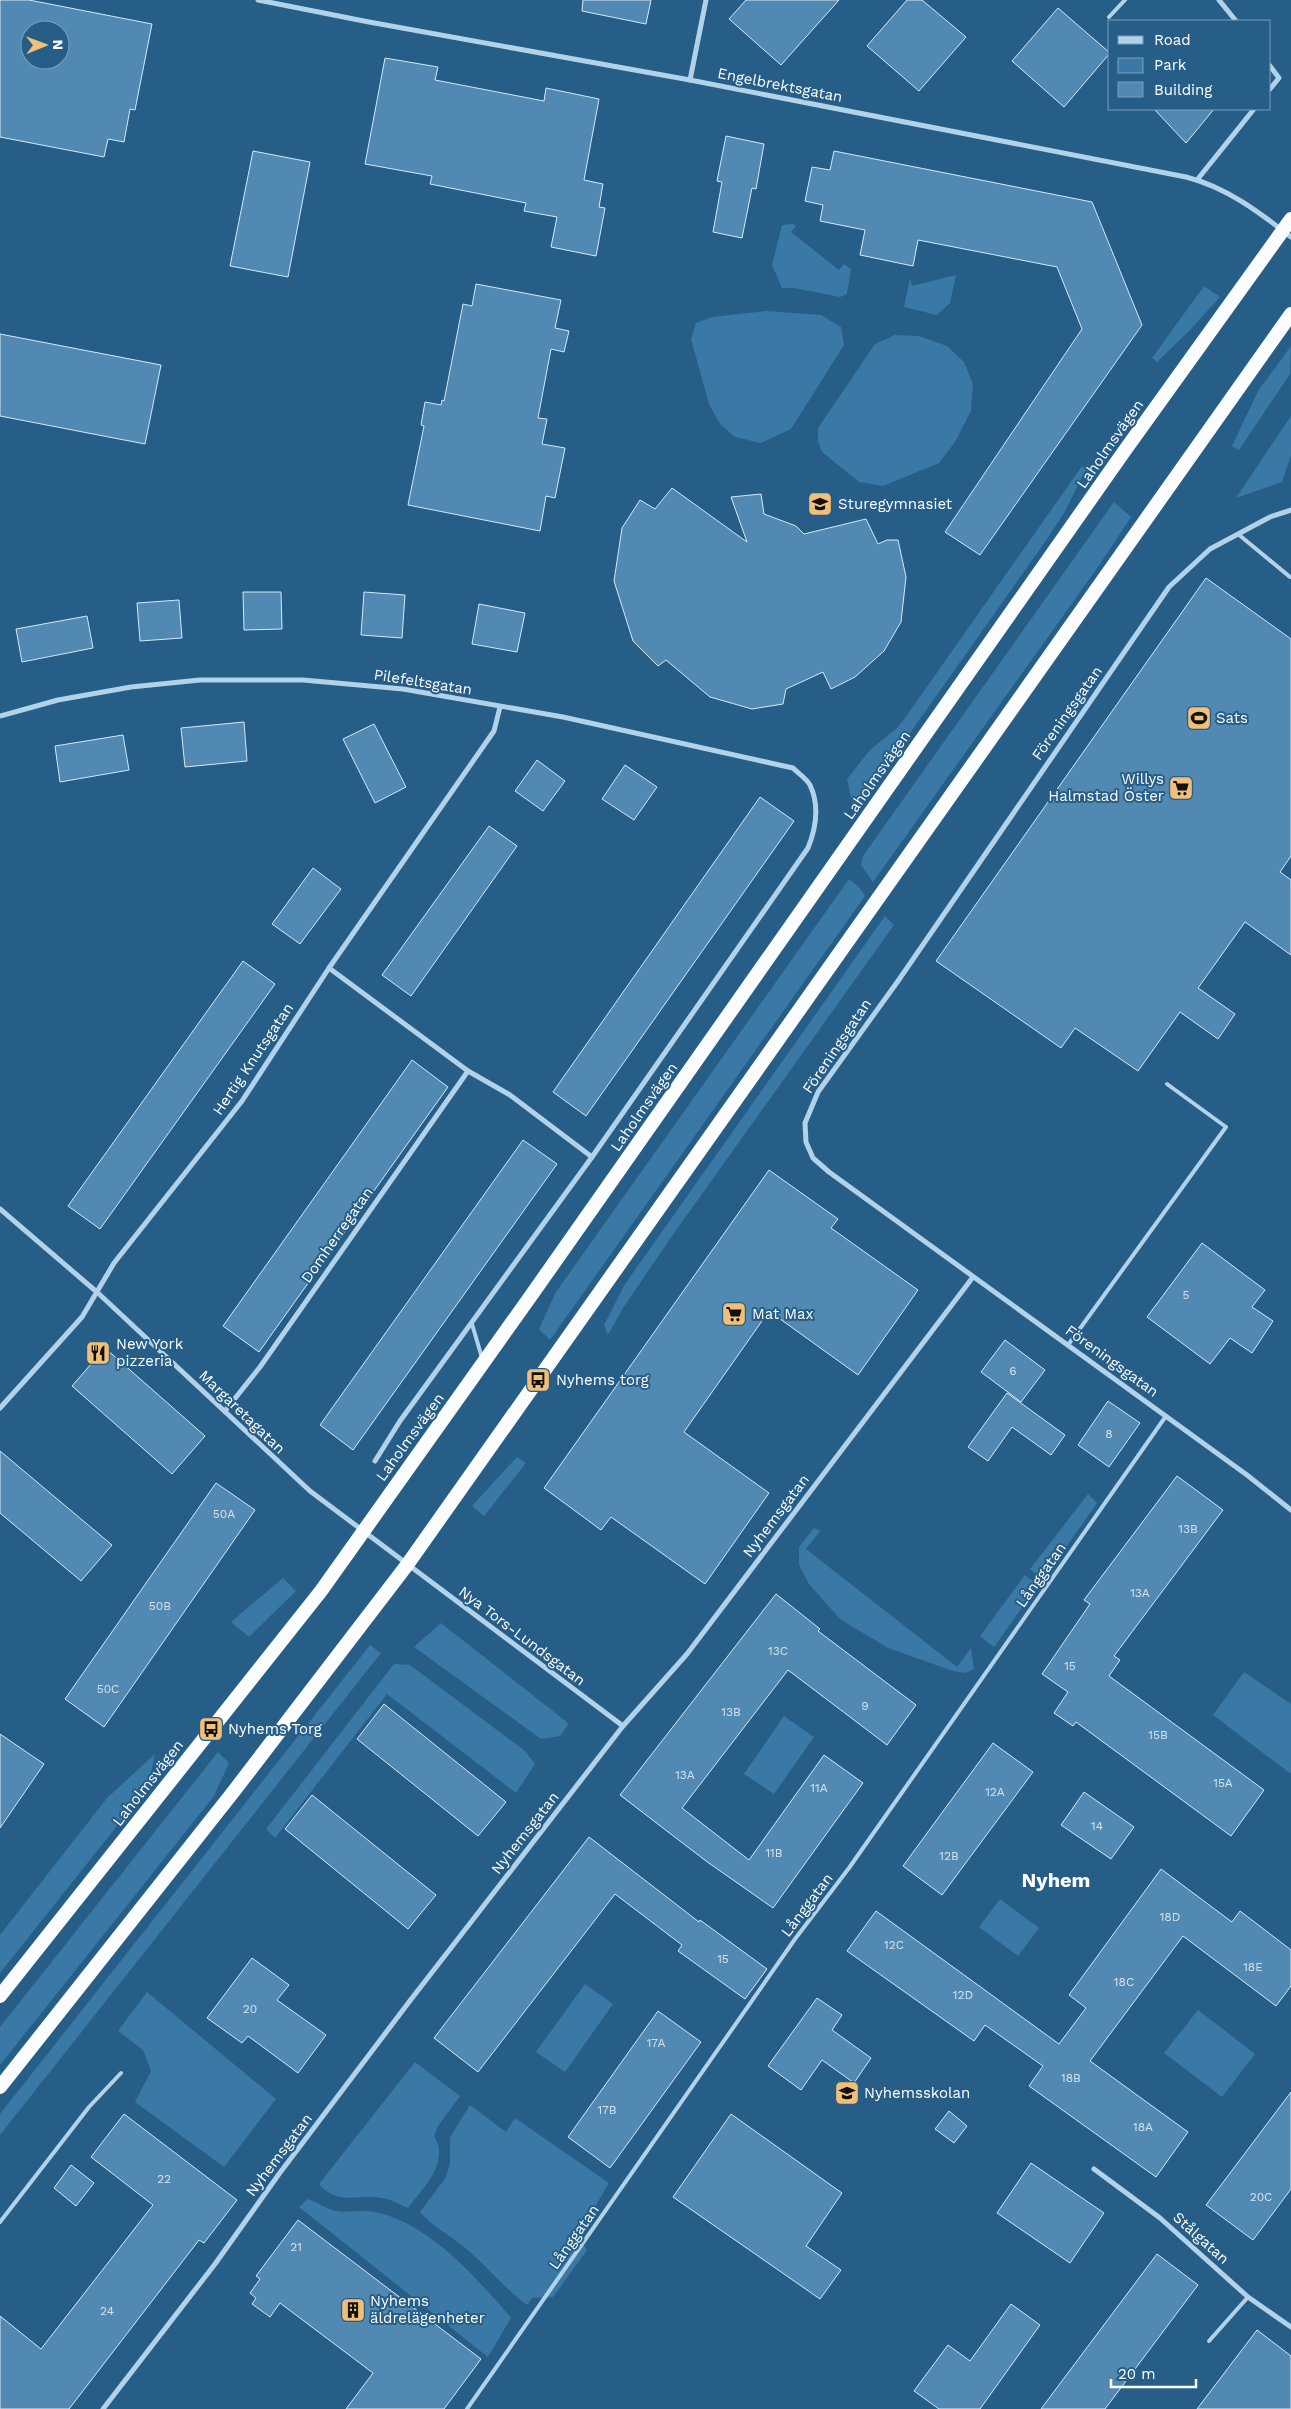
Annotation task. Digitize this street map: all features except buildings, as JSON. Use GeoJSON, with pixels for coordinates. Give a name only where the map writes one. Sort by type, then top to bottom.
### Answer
{"type":"FeatureCollection","features":[{"type":"Feature","properties":{"kind":"highway","name":"Laholmsvägen"},"geometry":{"type":"LineString","coordinates":[[0,1996],[320,1590],[483,1362],[1118,461],[1288,229]]}},
{"type":"Feature","properties":{"kind":"highway"},"geometry":{"type":"LineString","coordinates":[[0,2087],[234,1791],[407,1565],[1291,314]]}},
{"type":"Feature","properties":{"kind":"street","name":"Engelbrektsgatan"},"geometry":{"type":"LineString","coordinates":[[258,0],[690,80],[1197,180],[1230,194],[1288,229]]}},
{"type":"Feature","properties":{"kind":"street"},"geometry":{"type":"LineString","coordinates":[[690,80],[706,0]]}},
{"type":"Feature","properties":{"kind":"street"},"geometry":{"type":"LineString","coordinates":[[1219,0],[1235,20]]}},
{"type":"Feature","properties":{"kind":"street"},"geometry":{"type":"LineString","coordinates":[[1271,67],[1279,78],[1271,88]]}},
{"type":"Feature","properties":{"kind":"street"},"geometry":{"type":"LineString","coordinates":[[1197,180],[1253,110]]}},
{"type":"Feature","properties":{"kind":"street","name":"Föreningsgatan"},"geometry":{"type":"LineString","coordinates":[[1291,510],[1270,516],[1210,549],[1169,587],[898,981],[818,1092],[805,1123],[806,1142],[813,1158],[973,1277],[1247,1475],[1291,1510]]}},
{"type":"Feature","properties":{"kind":"street","name":"Pilefeltsgatan"},"geometry":{"type":"LineString","coordinates":[[0,716],[58,700],[131,687],[200,680],[303,680],[403,690],[563,717],[793,768],[809,784],[816,807]]}},
{"type":"Feature","properties":{"kind":"street","name":"Hertig Knutsgatan"},"geometry":{"type":"LineString","coordinates":[[0,1408],[82,1318],[114,1263],[242,1101],[329,968],[494,731],[500,707]]}},
{"type":"Feature","properties":{"kind":"street","name":"Laholmsvägen"},"geometry":{"type":"LineString","coordinates":[[375,1461],[400,1421],[592,1157],[808,848],[815,831],[816,807]]}},
{"type":"Feature","properties":{"kind":"street"},"geometry":{"type":"LineString","coordinates":[[329,968],[468,1071],[510,1095],[592,1157]]}},
{"type":"Feature","properties":{"kind":"street","name":"Domherregatan"},"geometry":{"type":"LineString","coordinates":[[224,1411],[260,1367],[468,1071]]}},
{"type":"Feature","properties":{"kind":"street","name":"Margaretagatan"},"geometry":{"type":"LineString","coordinates":[[0,1209],[98,1293],[310,1491],[407,1565]]}},
{"type":"Feature","properties":{"kind":"street","name":"Nyhemsgatan"},"geometry":{"type":"LineString","coordinates":[[103,2409],[215,2264],[279,2174],[409,2002],[623,1726],[687,1654],[973,1277]]}},
{"type":"Feature","properties":{"kind":"street","name":"Nya Tors-Lundsgatan"},"geometry":{"type":"LineString","coordinates":[[407,1565],[623,1726]]}},
{"type":"Feature","properties":{"kind":"street","name":"Stålgatan"},"geometry":{"type":"LineString","coordinates":[[1094,2168],[1160,2218],[1248,2297],[1291,2328]]}},
{"type":"Feature","properties":{"kind":"lane"},"geometry":{"type":"LineString","coordinates":[[1108,17],[1125,0]]}},
{"type":"Feature","properties":{"kind":"lane"},"geometry":{"type":"LineString","coordinates":[[1237,533],[1290,577]]}},
{"type":"Feature","properties":{"kind":"lane"},"geometry":{"type":"LineString","coordinates":[[1068,1345],[1226,1127],[1167,1084]]}},
{"type":"Feature","properties":{"kind":"lane"},"geometry":{"type":"LineString","coordinates":[[472,1324],[483,1362]]}},
{"type":"Feature","properties":{"kind":"lane","name":"Långgatan"},"geometry":{"type":"LineString","coordinates":[[467,2409],[795,1939],[849,1868],[1166,1416]]}},
{"type":"Feature","properties":{"kind":"lane"},"geometry":{"type":"LineString","coordinates":[[0,2222],[89,2107],[121,2073]]}},
{"type":"Feature","properties":{"kind":"lane"},"geometry":{"type":"LineString","coordinates":[[1210,2341],[1248,2297]]}},
{"type":"Feature","properties":{"kind":"green space"},"geometry":{"type":"Polygon","coordinates":[[[793,224],[796,226],[791,232],[839,270],[844,264],[851,269],[847,294],[840,297],[794,288],[782,288],[772,265],[782,225],[793,224]]]}},
{"type":"Feature","properties":{"kind":"green space"},"geometry":{"type":"Polygon","coordinates":[[[956,275],[950,303],[937,315],[904,307],[910,278],[912,286],[956,275]]]}},
{"type":"Feature","properties":{"kind":"green space"},"geometry":{"type":"Polygon","coordinates":[[[1204,286],[1220,297],[1157,362],[1152,358],[1204,286]]]}},
{"type":"Feature","properties":{"kind":"green space"},"geometry":{"type":"Polygon","coordinates":[[[766,311],[821,315],[841,327],[844,345],[791,429],[761,443],[735,437],[720,424],[709,404],[691,339],[696,323],[712,317],[766,311]]]}},
{"type":"Feature","properties":{"kind":"green space"},"geometry":{"type":"Polygon","coordinates":[[[895,335],[919,336],[947,346],[964,362],[973,384],[971,411],[955,442],[939,463],[883,486],[859,482],[822,452],[818,441],[818,428],[875,344],[895,335]]]}},
{"type":"Feature","properties":{"kind":"green space"},"geometry":{"type":"Polygon","coordinates":[[[1291,346],[1290,374],[1239,450],[1232,446],[1258,391],[1291,346]]]}},
{"type":"Feature","properties":{"kind":"green space"},"geometry":{"type":"Polygon","coordinates":[[[1291,416],[1291,455],[1282,482],[1236,498],[1291,416]]]}},
{"type":"Feature","properties":{"kind":"green space"},"geometry":{"type":"Polygon","coordinates":[[[1082,466],[1086,469],[1064,513],[1045,542],[857,808],[852,802],[847,779],[870,750],[898,727],[905,718],[1082,466]]]}},
{"type":"Feature","properties":{"kind":"green space"},"geometry":{"type":"Polygon","coordinates":[[[1114,502],[1131,517],[1100,564],[873,882],[861,865],[863,856],[1114,502]]]}},
{"type":"Feature","properties":{"kind":"green space"},"geometry":{"type":"Polygon","coordinates":[[[849,879],[859,887],[865,896],[550,1340],[539,1329],[556,1292],[849,879]]]}},
{"type":"Feature","properties":{"kind":"green space"},"geometry":{"type":"Polygon","coordinates":[[[885,916],[894,925],[672,1236],[623,1308],[608,1335],[604,1325],[625,1284],[885,916]]]}},
{"type":"Feature","properties":{"kind":"green space"},"geometry":{"type":"Polygon","coordinates":[[[517,1457],[526,1463],[484,1516],[472,1506],[517,1457]]]}},
{"type":"Feature","properties":{"kind":"green space"},"geometry":{"type":"Polygon","coordinates":[[[1088,1494],[1097,1503],[1043,1580],[1030,1569],[1088,1494]]]}},
{"type":"Feature","properties":{"kind":"green space"},"geometry":{"type":"Polygon","coordinates":[[[814,1528],[820,1531],[806,1549],[957,1667],[971,1648],[974,1669],[966,1673],[953,1671],[888,1648],[840,1619],[809,1584],[799,1565],[799,1547],[814,1528]]]}},
{"type":"Feature","properties":{"kind":"green space"},"geometry":{"type":"Polygon","coordinates":[[[1025,1575],[1038,1585],[994,1647],[980,1636],[1025,1575]]]}},
{"type":"Feature","properties":{"kind":"green space"},"geometry":{"type":"Polygon","coordinates":[[[283,1578],[296,1591],[249,1637],[231,1622],[283,1578]]]}},
{"type":"Feature","properties":{"kind":"green space"},"geometry":{"type":"Polygon","coordinates":[[[441,1623],[567,1722],[568,1725],[560,1736],[541,1739],[414,1647],[441,1623]]]}},
{"type":"Feature","properties":{"kind":"green space"},"geometry":{"type":"Polygon","coordinates":[[[370,1645],[381,1653],[0,2135],[0,2114],[370,1645]]]}},
{"type":"Feature","properties":{"kind":"green space"},"geometry":{"type":"Polygon","coordinates":[[[394,1664],[410,1665],[525,1751],[535,1764],[516,1793],[387,1694],[275,1838],[266,1829],[394,1664]]]}},
{"type":"Feature","properties":{"kind":"green space"},"geometry":{"type":"Polygon","coordinates":[[[1244,1672],[1291,1704],[1291,1774],[1213,1715],[1244,1672]]]}},
{"type":"Feature","properties":{"kind":"green space"},"geometry":{"type":"Polygon","coordinates":[[[784,1716],[814,1737],[774,1794],[744,1774],[784,1716]]]}},
{"type":"Feature","properties":{"kind":"green space"},"geometry":{"type":"Polygon","coordinates":[[[218,1752],[229,1763],[214,1796],[0,2065],[0,2027],[218,1752]]]}},
{"type":"Feature","properties":{"kind":"green space"},"geometry":{"type":"Polygon","coordinates":[[[155,1754],[148,1787],[0,1973],[0,1935],[107,1798],[155,1754]]]}},
{"type":"Feature","properties":{"kind":"green space"},"geometry":{"type":"Polygon","coordinates":[[[1000,1899],[1039,1928],[1018,1956],[979,1927],[1000,1899]]]}},
{"type":"Feature","properties":{"kind":"green space"},"geometry":{"type":"Polygon","coordinates":[[[585,1984],[613,2004],[565,2072],[536,2052],[585,1984]]]}},
{"type":"Feature","properties":{"kind":"green space"},"geometry":{"type":"Polygon","coordinates":[[[147,1992],[276,2099],[224,2167],[135,2102],[151,2071],[143,2050],[118,2031],[147,1992]]]}},
{"type":"Feature","properties":{"kind":"green space"},"geometry":{"type":"Polygon","coordinates":[[[1198,2010],[1255,2054],[1222,2097],[1164,2053],[1198,2010]]]}},
{"type":"Feature","properties":{"kind":"green space"},"geometry":{"type":"Polygon","coordinates":[[[415,2062],[460,2096],[438,2126],[434,2136],[439,2150],[439,2158],[429,2181],[408,2208],[385,2199],[341,2197],[326,2191],[319,2184],[415,2062]]]}},
{"type":"Feature","properties":{"kind":"green space"},"geometry":{"type":"Polygon","coordinates":[[[470,2105],[506,2132],[515,2118],[609,2183],[578,2235],[587,2250],[553,2297],[532,2298],[527,2305],[463,2246],[435,2226],[420,2212],[446,2177],[450,2163],[450,2137],[470,2105]]]}},
{"type":"Feature","properties":{"kind":"green space"},"geometry":{"type":"Polygon","coordinates":[[[308,2199],[337,2211],[369,2211],[394,2218],[432,2239],[450,2254],[483,2286],[511,2318],[488,2357],[299,2207],[308,2199]]]}},
{"type":"Feature","properties":{"kind":"place","name":"Sturegymnasiet"},"geometry":{"type":"Point","coordinates":[820,504]}},
{"type":"Feature","properties":{"kind":"place","name":"Sats"},"geometry":{"type":"Point","coordinates":[1199,718]}},
{"type":"Feature","properties":{"kind":"place","name":"Willys Halmstad Öster"},"geometry":{"type":"Point","coordinates":[1181,788]}},
{"type":"Feature","properties":{"kind":"place","name":"Mat Max"},"geometry":{"type":"Point","coordinates":[734,1314]}},
{"type":"Feature","properties":{"kind":"place","name":"New York pizzeria"},"geometry":{"type":"Point","coordinates":[98,1353]}},
{"type":"Feature","properties":{"kind":"place","name":"Nyhems torg"},"geometry":{"type":"Point","coordinates":[538,1380]}},
{"type":"Feature","properties":{"kind":"place","name":"Nyhems Torg"},"geometry":{"type":"Point","coordinates":[211,1729]}},
{"type":"Feature","properties":{"kind":"place","name":"Nyhemsskolan"},"geometry":{"type":"Point","coordinates":[847,2093]}},
{"type":"Feature","properties":{"kind":"place","name":"Nyhems äldrelägenheter"},"geometry":{"type":"Point","coordinates":[353,2310]}},
{"type":"Feature","properties":{"kind":"district","name":"Nyhem"},"geometry":{"type":"Point","coordinates":[1056,1880]}}]}
